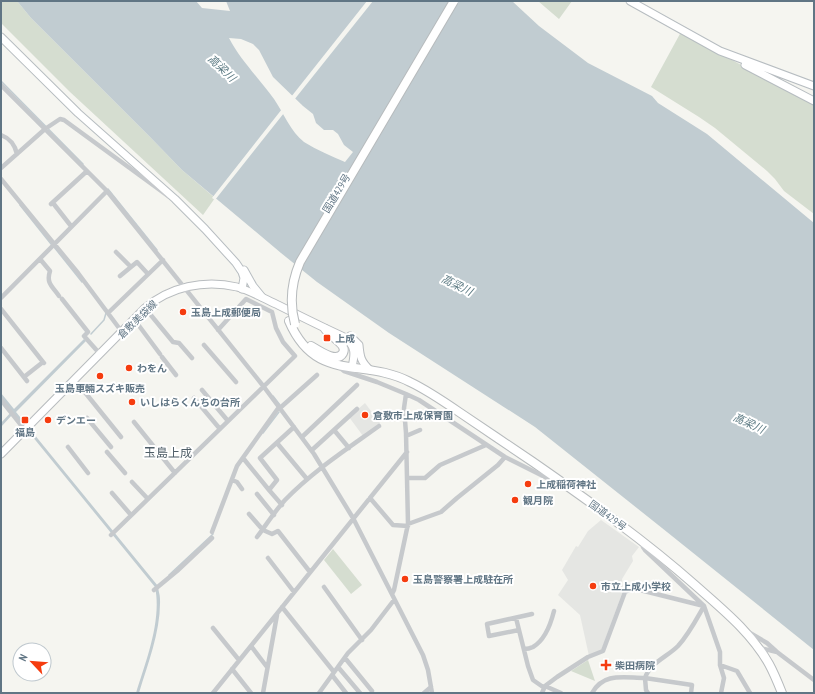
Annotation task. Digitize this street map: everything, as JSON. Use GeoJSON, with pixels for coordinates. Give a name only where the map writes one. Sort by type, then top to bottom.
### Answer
{"type":"FeatureCollection","features":[{"type":"Feature","properties":{"kind":"highway","name":"国道429号"},"geometry":{"type":"LineString","coordinates":[[449,1],[296,260],[289,278],[286,305],[297,337],[308,350],[322,359],[339,366],[370,370],[408,381],[425,390],[642,540],[731,616],[769,663],[782,693]]}},
{"type":"Feature","properties":{"kind":"highway","name":"国道429号"},"geometry":{"type":"LineString","coordinates":[[352,367],[329,358],[305,340],[292,322],[291,289],[300,262],[454,1]]}},
{"type":"Feature","properties":{"kind":"highway"},"geometry":{"type":"LineString","coordinates":[[311,346],[330,357],[339,357],[342,355],[344,349],[343,346],[325,329]]}},
{"type":"Feature","properties":{"kind":"street"},"geometry":{"type":"LineString","coordinates":[[630,1],[720,51],[814,86]]}},
{"type":"Feature","properties":{"kind":"street"},"geometry":{"type":"LineString","coordinates":[[1,37],[78,113],[201,224],[242,272],[244,278],[242,289]]}},
{"type":"Feature","properties":{"kind":"street"},"geometry":{"type":"LineString","coordinates":[[734,57],[737,61],[814,101]]}},
{"type":"Feature","properties":{"kind":"street"},"geometry":{"type":"LineString","coordinates":[[1,85],[46,128],[107,191],[219,328],[312,450],[353,518],[423,655],[428,670],[432,693]]}},
{"type":"Feature","properties":{"kind":"street"},"geometry":{"type":"LineString","coordinates":[[1,168],[46,128],[60,119],[64,120],[153,186],[175,199]]}},
{"type":"Feature","properties":{"kind":"street"},"geometry":{"type":"LineString","coordinates":[[1,135],[7,137],[16,147],[17,154]]}},
{"type":"Feature","properties":{"kind":"street"},"geometry":{"type":"LineString","coordinates":[[71,226],[52,203],[87,171]]}},
{"type":"Feature","properties":{"kind":"street"},"geometry":{"type":"LineString","coordinates":[[1,179],[52,245],[86,283],[122,332]]}},
{"type":"Feature","properties":{"kind":"street"},"geometry":{"type":"LineString","coordinates":[[1,298],[107,191]]}},
{"type":"Feature","properties":{"kind":"street"},"geometry":{"type":"LineString","coordinates":[[116,252],[131,267]]}},
{"type":"Feature","properties":{"kind":"street"},"geometry":{"type":"LineString","coordinates":[[227,253],[242,267],[253,286],[262,297]]}},
{"type":"Feature","properties":{"kind":"street"},"geometry":{"type":"LineString","coordinates":[[40,259],[50,271],[48,277],[50,284],[88,332],[84,336],[100,354]]}},
{"type":"Feature","properties":{"kind":"street"},"geometry":{"type":"LineString","coordinates":[[108,313],[163,260]]}},
{"type":"Feature","properties":{"kind":"street"},"geometry":{"type":"LineString","coordinates":[[120,276],[137,262],[148,274]]}},
{"type":"Feature","properties":{"kind":"street","name":"倉敷美袋線"},"geometry":{"type":"LineString","coordinates":[[1,454],[145,308],[168,293],[184,287],[205,284],[220,284],[242,289],[262,297],[351,342],[354,358],[352,367]]}},
{"type":"Feature","properties":{"kind":"street"},"geometry":{"type":"LineString","coordinates":[[111,535],[295,356],[282,342],[276,328],[272,312],[246,299],[219,328]]}},
{"type":"Feature","properties":{"kind":"street"},"geometry":{"type":"LineString","coordinates":[[145,308],[173,342],[179,343],[192,358]]}},
{"type":"Feature","properties":{"kind":"street"},"geometry":{"type":"LineString","coordinates":[[1,309],[44,362],[25,379],[1,348]]}},
{"type":"Feature","properties":{"kind":"street"},"geometry":{"type":"LineString","coordinates":[[134,319],[176,375]]}},
{"type":"Feature","properties":{"kind":"street"},"geometry":{"type":"LineString","coordinates":[[334,333],[345,334],[352,337],[356,341],[359,345],[360,358],[370,370]]}},
{"type":"Feature","properties":{"kind":"street"},"geometry":{"type":"LineString","coordinates":[[204,344],[236,382]]}},
{"type":"Feature","properties":{"kind":"street"},"geometry":{"type":"LineString","coordinates":[[339,366],[344,371],[377,382],[419,400],[505,457],[547,478],[557,480]]}},
{"type":"Feature","properties":{"kind":"street"},"geometry":{"type":"LineString","coordinates":[[212,532],[233,481],[237,466],[244,459],[280,408],[317,375]]}},
{"type":"Feature","properties":{"kind":"street"},"geometry":{"type":"LineString","coordinates":[[75,380],[121,437]]}},
{"type":"Feature","properties":{"kind":"street"},"geometry":{"type":"LineString","coordinates":[[302,437],[357,385]]}},
{"type":"Feature","properties":{"kind":"street"},"geometry":{"type":"LineString","coordinates":[[202,390],[228,421]]}},
{"type":"Feature","properties":{"kind":"street"},"geometry":{"type":"LineString","coordinates":[[392,594],[408,525],[407,452],[404,408],[406,394]]}},
{"type":"Feature","properties":{"kind":"street"},"geometry":{"type":"LineString","coordinates":[[194,398],[220,429]]}},
{"type":"Feature","properties":{"kind":"street"},"geometry":{"type":"LineString","coordinates":[[1,400],[25,430]]}},
{"type":"Feature","properties":{"kind":"street"},"geometry":{"type":"LineString","coordinates":[[312,450],[357,409]]}},
{"type":"Feature","properties":{"kind":"street"},"geometry":{"type":"LineString","coordinates":[[87,418],[111,447]]}},
{"type":"Feature","properties":{"kind":"street"},"geometry":{"type":"LineString","coordinates":[[134,422],[175,473]]}},
{"type":"Feature","properties":{"kind":"street"},"geometry":{"type":"LineString","coordinates":[[257,537],[282,505],[307,479],[322,466],[379,426]]}},
{"type":"Feature","properties":{"kind":"street"},"geometry":{"type":"LineString","coordinates":[[269,490],[278,480],[260,458],[294,427]]}},
{"type":"Feature","properties":{"kind":"street"},"geometry":{"type":"LineString","coordinates":[[334,430],[349,448]]}},
{"type":"Feature","properties":{"kind":"street"},"geometry":{"type":"LineString","coordinates":[[406,436],[420,430]]}},
{"type":"Feature","properties":{"kind":"street"},"geometry":{"type":"LineString","coordinates":[[277,443],[307,479]]}},
{"type":"Feature","properties":{"kind":"street"},"geometry":{"type":"LineString","coordinates":[[407,478],[425,478],[440,465],[486,445]]}},
{"type":"Feature","properties":{"kind":"street"},"geometry":{"type":"LineString","coordinates":[[68,447],[88,473]]}},
{"type":"Feature","properties":{"kind":"street"},"geometry":{"type":"LineString","coordinates":[[107,452],[126,473]]}},
{"type":"Feature","properties":{"kind":"street"},"geometry":{"type":"LineString","coordinates":[[213,693],[407,452]]}},
{"type":"Feature","properties":{"kind":"street"},"geometry":{"type":"LineString","coordinates":[[370,498],[393,525],[408,525],[441,512],[498,465],[505,457]]}},
{"type":"Feature","properties":{"kind":"street"},"geometry":{"type":"LineString","coordinates":[[244,459],[282,505]]}},
{"type":"Feature","properties":{"kind":"street"},"geometry":{"type":"LineString","coordinates":[[233,481],[242,488]]}},
{"type":"Feature","properties":{"kind":"street"},"geometry":{"type":"LineString","coordinates":[[132,482],[148,499]]}},
{"type":"Feature","properties":{"kind":"street"},"geometry":{"type":"LineString","coordinates":[[112,492],[131,515]]}},
{"type":"Feature","properties":{"kind":"street"},"geometry":{"type":"LineString","coordinates":[[257,494],[274,515]]}},
{"type":"Feature","properties":{"kind":"street"},"geometry":{"type":"LineString","coordinates":[[249,514],[263,530],[272,534],[278,531],[310,572]]}},
{"type":"Feature","properties":{"kind":"street"},"geometry":{"type":"LineString","coordinates":[[154,590],[212,538]]}},
{"type":"Feature","properties":{"kind":"street"},"geometry":{"type":"LineString","coordinates":[[642,540],[643,547],[704,606],[720,652],[720,665],[724,678],[721,693]]}},
{"type":"Feature","properties":{"kind":"street"},"geometry":{"type":"LineString","coordinates":[[268,558],[294,592]]}},
{"type":"Feature","properties":{"kind":"street"},"geometry":{"type":"LineString","coordinates":[[324,587],[362,640]]}},
{"type":"Feature","properties":{"kind":"street"},"geometry":{"type":"LineString","coordinates":[[542,693],[545,686],[588,657],[603,651],[625,592],[636,589],[704,606]]}},
{"type":"Feature","properties":{"kind":"street"},"geometry":{"type":"LineString","coordinates":[[319,693],[344,658],[371,630],[394,600]]}},
{"type":"Feature","properties":{"kind":"street"},"geometry":{"type":"LineString","coordinates":[[648,693],[646,690],[646,678],[650,669],[678,646],[704,606]]}},
{"type":"Feature","properties":{"kind":"street"},"geometry":{"type":"LineString","coordinates":[[282,607],[346,693]]}},
{"type":"Feature","properties":{"kind":"street"},"geometry":{"type":"LineString","coordinates":[[524,649],[533,647],[543,637],[551,622],[554,611]]}},
{"type":"Feature","properties":{"kind":"street"},"geometry":{"type":"LineString","coordinates":[[263,693],[277,613]]}},
{"type":"Feature","properties":{"kind":"street"},"geometry":{"type":"LineString","coordinates":[[519,630],[490,636],[487,624],[532,614]]}},
{"type":"Feature","properties":{"kind":"street"},"geometry":{"type":"LineString","coordinates":[[731,616],[754,636],[767,644],[814,680]]}},
{"type":"Feature","properties":{"kind":"street"},"geometry":{"type":"LineString","coordinates":[[516,618],[533,680],[543,687],[545,686],[561,693]]}},
{"type":"Feature","properties":{"kind":"street"},"geometry":{"type":"LineString","coordinates":[[213,628],[239,660]]}},
{"type":"Feature","properties":{"kind":"street"},"geometry":{"type":"LineString","coordinates":[[251,646],[267,667]]}},
{"type":"Feature","properties":{"kind":"street"},"geometry":{"type":"LineString","coordinates":[[757,647],[777,652]]}},
{"type":"Feature","properties":{"kind":"street"},"geometry":{"type":"LineString","coordinates":[[344,658],[372,691]]}},
{"type":"Feature","properties":{"kind":"street"},"geometry":{"type":"LineString","coordinates":[[720,665],[737,671],[750,693]]}},
{"type":"Feature","properties":{"kind":"street"},"geometry":{"type":"LineString","coordinates":[[338,667],[360,693]]}},
{"type":"Feature","properties":{"kind":"street"},"geometry":{"type":"LineString","coordinates":[[232,669],[251,693]]}},
{"type":"Feature","properties":{"kind":"street"},"geometry":{"type":"LineString","coordinates":[[592,693],[595,687],[607,678],[646,678],[692,685],[691,693]]}},
{"type":"Feature","properties":{"kind":"street"},"geometry":{"type":"LineString","coordinates":[[424,693],[431,687]]}},
{"type":"Feature","properties":{"kind":"shaded area"},"geometry":{"type":"Polygon","coordinates":[[[1,1],[17,1],[31,18],[182,170],[215,198],[203,215],[70,92],[1,23],[1,1]]]}},
{"type":"Feature","properties":{"kind":"shaded area"},"geometry":{"type":"Polygon","coordinates":[[[538,1],[572,1],[559,19],[538,1]]]}},
{"type":"Feature","properties":{"kind":"shaded area"},"geometry":{"type":"Polygon","coordinates":[[[681,32],[814,104],[814,214],[784,191],[767,171],[715,128],[651,87],[681,32]]]}},
{"type":"Feature","properties":{"kind":"shaded area"},"geometry":{"type":"Polygon","coordinates":[[[365,403],[380,423],[363,436],[349,417],[365,403]]]}},
{"type":"Feature","properties":{"kind":"shaded area","name":"市立上成小学校"},"geometry":{"type":"Polygon","coordinates":[[[601,520],[639,547],[632,556],[633,561],[622,579],[623,591],[601,651],[589,656],[580,615],[558,595],[568,580],[562,570],[576,546],[578,547],[588,531],[601,520]]]}},
{"type":"Feature","properties":{"kind":"shaded area"},"geometry":{"type":"Polygon","coordinates":[[[333,549],[362,585],[351,594],[324,560],[333,549]]]}},
{"type":"Feature","properties":{"kind":"shaded area"},"geometry":{"type":"Polygon","coordinates":[[[588,660],[595,681],[571,671],[588,660]]]}},
{"type":"Feature","properties":{"kind":"water","name":"高梁川"},"geometry":{"type":"Polygon","coordinates":[[[17,1],[196,1],[202,8],[230,11],[226,1],[512,1],[539,26],[588,63],[652,96],[658,103],[707,134],[814,223],[814,650],[535,427],[389,333],[317,282],[281,253],[182,170],[31,18],[17,1]],[[229,38],[245,62],[274,99],[299,138],[324,153],[345,162],[353,152],[344,145],[338,134],[333,130],[324,130],[316,123],[313,114],[273,77],[259,50],[253,44],[241,39],[229,38]]]}},
{"type":"Feature","properties":{"kind":"water"},"geometry":{"type":"Polygon","coordinates":[[[84,339],[86,341],[16,412],[158,586],[160,611],[156,635],[139,693],[136,693],[155,627],[157,600],[155,587],[23,425],[12,415],[1,427],[1,423],[12,411],[1,398],[1,393],[14,409],[84,339]]]}},
{"type":"Feature","properties":{"kind":"pier"},"geometry":{"type":"Polygon","coordinates":[[[367,1],[373,1],[294,100],[291,97],[367,1]]]}},
{"type":"Feature","properties":{"kind":"pier"},"geometry":{"type":"Polygon","coordinates":[[[282,109],[284,113],[215,200],[212,198],[282,109]]]}},
{"type":"Feature","properties":{"kind":"waterway"},"geometry":{"type":"LineString","coordinates":[[1,81],[83,164]]}},
{"type":"Feature","properties":{"kind":"waterway"},"geometry":{"type":"LineString","coordinates":[[108,189],[157,250]]}},
{"type":"Feature","properties":{"kind":"waterway"},"geometry":{"type":"LineString","coordinates":[[20,205],[51,244]]}},
{"type":"Feature","properties":{"kind":"waterway"},"geometry":{"type":"LineString","coordinates":[[54,247],[82,282]]}},
{"type":"Feature","properties":{"kind":"waterway"},"geometry":{"type":"LineString","coordinates":[[91,334],[104,320],[106,313]]}},
{"type":"Feature","properties":{"kind":"waterway"},"geometry":{"type":"LineString","coordinates":[[273,396],[280,405]]}},
{"type":"Feature","properties":{"kind":"waterway"},"geometry":{"type":"LineString","coordinates":[[263,433],[279,412]]}},
{"type":"Feature","properties":{"kind":"waterway"},"geometry":{"type":"LineString","coordinates":[[169,575],[213,534]]}},
{"type":"Feature","properties":{"kind":"place","name":"玉島上成郵便局"},"geometry":{"type":"Point","coordinates":[183,312]}},
{"type":"Feature","properties":{"kind":"place","name":"上成"},"geometry":{"type":"Point","coordinates":[327,338]}},
{"type":"Feature","properties":{"kind":"place","name":"わをん"},"geometry":{"type":"Point","coordinates":[129,368]}},
{"type":"Feature","properties":{"kind":"place","name":"玉島車輛スズキ販売"},"geometry":{"type":"Point","coordinates":[100,376]}},
{"type":"Feature","properties":{"kind":"place","name":"いしはらくんちの台所"},"geometry":{"type":"Point","coordinates":[132,402]}},
{"type":"Feature","properties":{"kind":"place","name":"倉敷市上成保育園"},"geometry":{"type":"Point","coordinates":[365,415]}},
{"type":"Feature","properties":{"kind":"place","name":"福島"},"geometry":{"type":"Point","coordinates":[25,420]}},
{"type":"Feature","properties":{"kind":"place","name":"デンエー"},"geometry":{"type":"Point","coordinates":[48,420]}},
{"type":"Feature","properties":{"kind":"place","name":"上成稲荷神社"},"geometry":{"type":"Point","coordinates":[528,484]}},
{"type":"Feature","properties":{"kind":"place","name":"観月院"},"geometry":{"type":"Point","coordinates":[515,500]}},
{"type":"Feature","properties":{"kind":"place","name":"玉島警察署上成駐在所"},"geometry":{"type":"Point","coordinates":[405,579]}},
{"type":"Feature","properties":{"kind":"place","name":"市立上成小学校"},"geometry":{"type":"Point","coordinates":[593,586]}},
{"type":"Feature","properties":{"kind":"place","name":"柴田病院"},"geometry":{"type":"Point","coordinates":[606,665]}},
{"type":"Feature","properties":{"kind":"district","name":"玉島上成"},"geometry":{"type":"Point","coordinates":[168,453]}}]}
